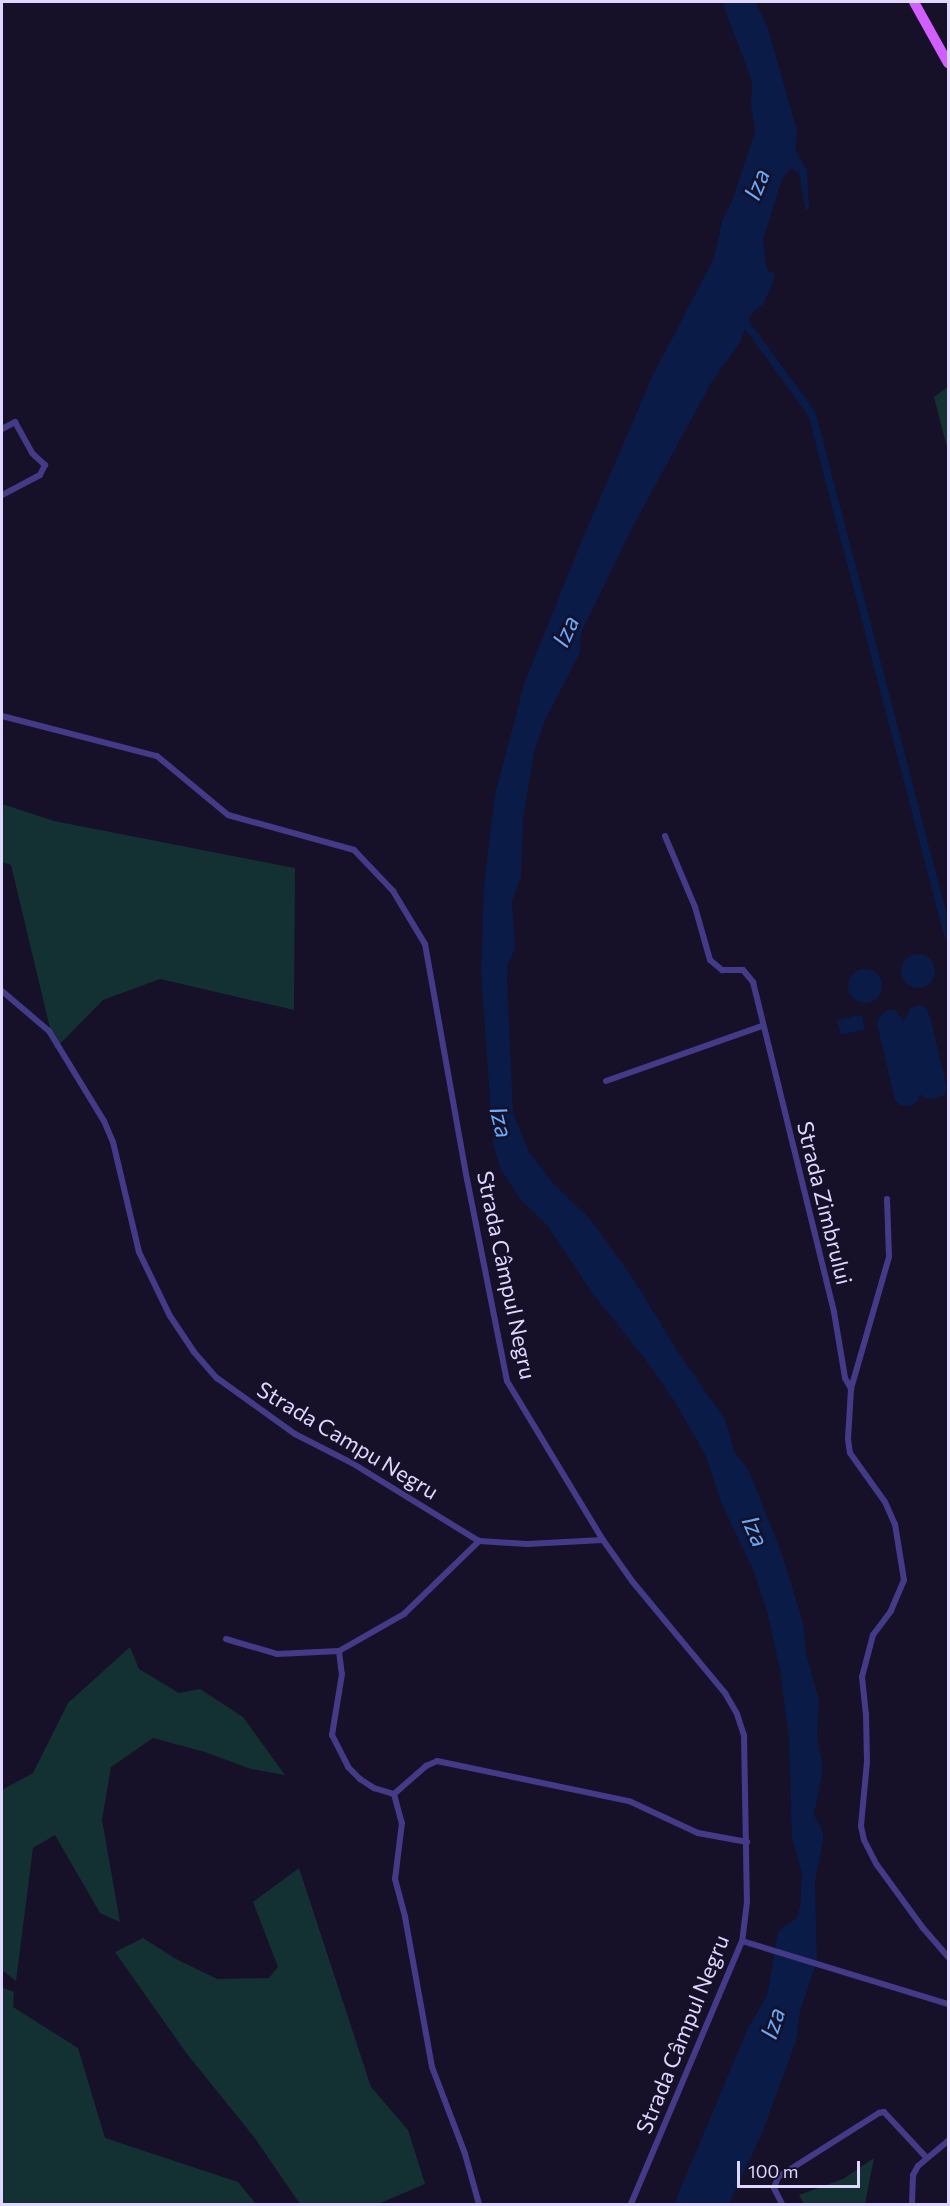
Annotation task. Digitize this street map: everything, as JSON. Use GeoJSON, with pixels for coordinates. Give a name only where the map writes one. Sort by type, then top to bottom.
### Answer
{"type":"FeatureCollection","features":[{"type":"Feature","properties":{"kind":"main road"},"geometry":{"type":"LineString","coordinates":[[914,2],[948,63]]}},
{"type":"Feature","properties":{"kind":"street"},"geometry":{"type":"LineString","coordinates":[[2,429],[15,422],[32,453],[45,465],[40,475],[2,495]]}},
{"type":"Feature","properties":{"kind":"street","name":"Strada Câmpul Negru"},"geometry":{"type":"LineString","coordinates":[[2,716],[156,756],[228,815],[286,833],[354,850],[393,891],[425,944],[467,1179],[507,1381],[603,1540],[632,1581],[725,1693],[737,1714],[747,1749],[747,1902],[742,1941],[631,2205]]}},
{"type":"Feature","properties":{"kind":"street","name":"Strada Zimbrului"},"geometry":{"type":"LineString","coordinates":[[665,836],[695,906],[710,960],[722,970],[743,970],[749,975],[834,1312],[845,1378],[851,1389]]}},
{"type":"Feature","properties":{"kind":"street","name":"Strada Campu Negru"},"geometry":{"type":"LineString","coordinates":[[2,992],[50,1031],[104,1121],[113,1142],[139,1252],[170,1316],[194,1352],[217,1378],[269,1418],[352,1463],[480,1541],[527,1544],[603,1540]]}},
{"type":"Feature","properties":{"kind":"street"},"geometry":{"type":"LineString","coordinates":[[606,1081],[762,1026]]}},
{"type":"Feature","properties":{"kind":"street","name":"Strada Zimbrului"},"geometry":{"type":"LineString","coordinates":[[887,1198],[889,1257],[851,1389],[848,1439],[850,1453],[885,1502],[895,1524],[904,1580],[891,1611],[873,1635],[861,1677],[866,1714],[867,1762],[861,1826],[864,1840],[877,1865],[923,1928],[948,1957]]}},
{"type":"Feature","properties":{"kind":"street"},"geometry":{"type":"LineString","coordinates":[[226,1639],[277,1654],[339,1651],[404,1614],[480,1541]]}},
{"type":"Feature","properties":{"kind":"street"},"geometry":{"type":"LineString","coordinates":[[339,1651],[342,1674],[332,1735],[348,1767],[360,1779],[394,1794]]}},
{"type":"Feature","properties":{"kind":"street"},"geometry":{"type":"LineString","coordinates":[[394,1794],[426,1766],[437,1761],[629,1801],[698,1833],[747,1842]]}},
{"type":"Feature","properties":{"kind":"street"},"geometry":{"type":"LineString","coordinates":[[394,1794],[402,1823],[395,1878],[405,1917],[432,2067],[465,2154],[479,2205]]}},
{"type":"Feature","properties":{"kind":"street"},"geometry":{"type":"LineString","coordinates":[[742,1941],[948,2004]]}},
{"type":"Feature","properties":{"kind":"street"},"geometry":{"type":"LineString","coordinates":[[782,2205],[774,2188],[778,2177],[879,2113],[884,2112],[926,2157]]}},
{"type":"Feature","properties":{"kind":"street"},"geometry":{"type":"LineString","coordinates":[[912,2205],[914,2175],[926,2157],[948,2141]]}},
{"type":"Feature","properties":{"kind":"green space"},"geometry":{"type":"Polygon","coordinates":[[[948,387],[948,451],[934,397],[948,387]]]}},
{"type":"Feature","properties":{"kind":"green space"},"geometry":{"type":"Polygon","coordinates":[[[2,804],[54,821],[295,868],[294,1010],[160,979],[103,1000],[55,1049],[11,865],[2,862],[2,804]]]}},
{"type":"Feature","properties":{"kind":"green space"},"geometry":{"type":"Polygon","coordinates":[[[130,1647],[139,1669],[179,1693],[200,1689],[243,1717],[285,1775],[251,1769],[205,1752],[153,1738],[111,1767],[102,1820],[120,1922],[100,1913],[55,1835],[33,1848],[16,1981],[2,1970],[2,1790],[33,1773],[68,1703],[130,1647]]]}},
{"type":"Feature","properties":{"kind":"green space"},"geometry":{"type":"Polygon","coordinates":[[[299,1868],[371,2087],[408,2130],[425,2184],[378,2204],[300,2204],[254,2137],[187,2054],[115,1952],[143,1938],[176,1959],[217,1979],[269,1978],[278,1967],[253,1902],[299,1868]]]}},
{"type":"Feature","properties":{"kind":"green space"},"geometry":{"type":"Polygon","coordinates":[[[2,1987],[14,1992],[13,2007],[78,2048],[105,2138],[238,2182],[256,2204],[2,2204],[2,1987]]]}},
{"type":"Feature","properties":{"kind":"green space"},"geometry":{"type":"Polygon","coordinates":[[[874,2158],[865,2204],[804,2204],[799,2195],[843,2179],[874,2158]]]}},
{"type":"Feature","properties":{"kind":"water","name":"Iza"},"geometry":{"type":"Polygon","coordinates":[[[722,2],[755,2],[767,25],[797,130],[795,150],[807,170],[809,208],[807,210],[805,208],[799,173],[791,168],[782,179],[763,240],[767,270],[775,274],[774,281],[763,304],[752,313],[740,342],[711,383],[632,528],[581,633],[580,653],[546,718],[534,752],[523,820],[521,877],[512,902],[515,948],[508,964],[507,980],[513,1113],[529,1152],[552,1182],[591,1220],[634,1280],[678,1352],[726,1421],[734,1451],[749,1471],[782,1554],[803,1623],[807,1656],[819,1700],[817,1735],[823,1769],[814,1815],[823,1832],[823,1842],[815,1882],[817,1961],[800,2011],[796,2041],[763,2131],[729,2204],[674,2204],[748,2028],[767,1996],[778,1933],[797,1918],[800,1906],[802,1873],[792,1838],[789,1739],[780,1670],[767,1611],[753,1569],[722,1505],[706,1456],[675,1402],[648,1363],[593,1294],[547,1225],[520,1199],[501,1170],[493,1143],[481,972],[484,885],[495,795],[524,684],[582,540],[653,375],[714,258],[723,218],[732,201],[755,132],[751,105],[752,81],[722,2]]]}},
{"type":"Feature","properties":{"kind":"water"},"geometry":{"type":"Polygon","coordinates":[[[918,954],[930,959],[935,971],[930,983],[918,988],[906,983],[901,971],[906,959],[918,954]]]}},
{"type":"Feature","properties":{"kind":"water"},"geometry":{"type":"Polygon","coordinates":[[[865,969],[877,974],[882,986],[877,998],[865,1003],[853,998],[848,986],[853,974],[865,969]]]}},
{"type":"Feature","properties":{"kind":"water"},"geometry":{"type":"Polygon","coordinates":[[[920,1005],[926,1008],[930,1017],[947,1087],[944,1095],[934,1099],[924,1098],[920,1094],[918,1101],[912,1106],[901,1105],[895,1100],[877,1024],[880,1016],[887,1010],[895,1010],[904,1021],[911,1007],[920,1005]]]}},
{"type":"Feature","properties":{"kind":"water"},"geometry":{"type":"Polygon","coordinates":[[[862,1015],[865,1030],[840,1034],[837,1020],[862,1015]]]}},
{"type":"Feature","properties":{"kind":"waterway"},"geometry":{"type":"LineString","coordinates":[[747,325],[812,414],[948,935]]}}]}
